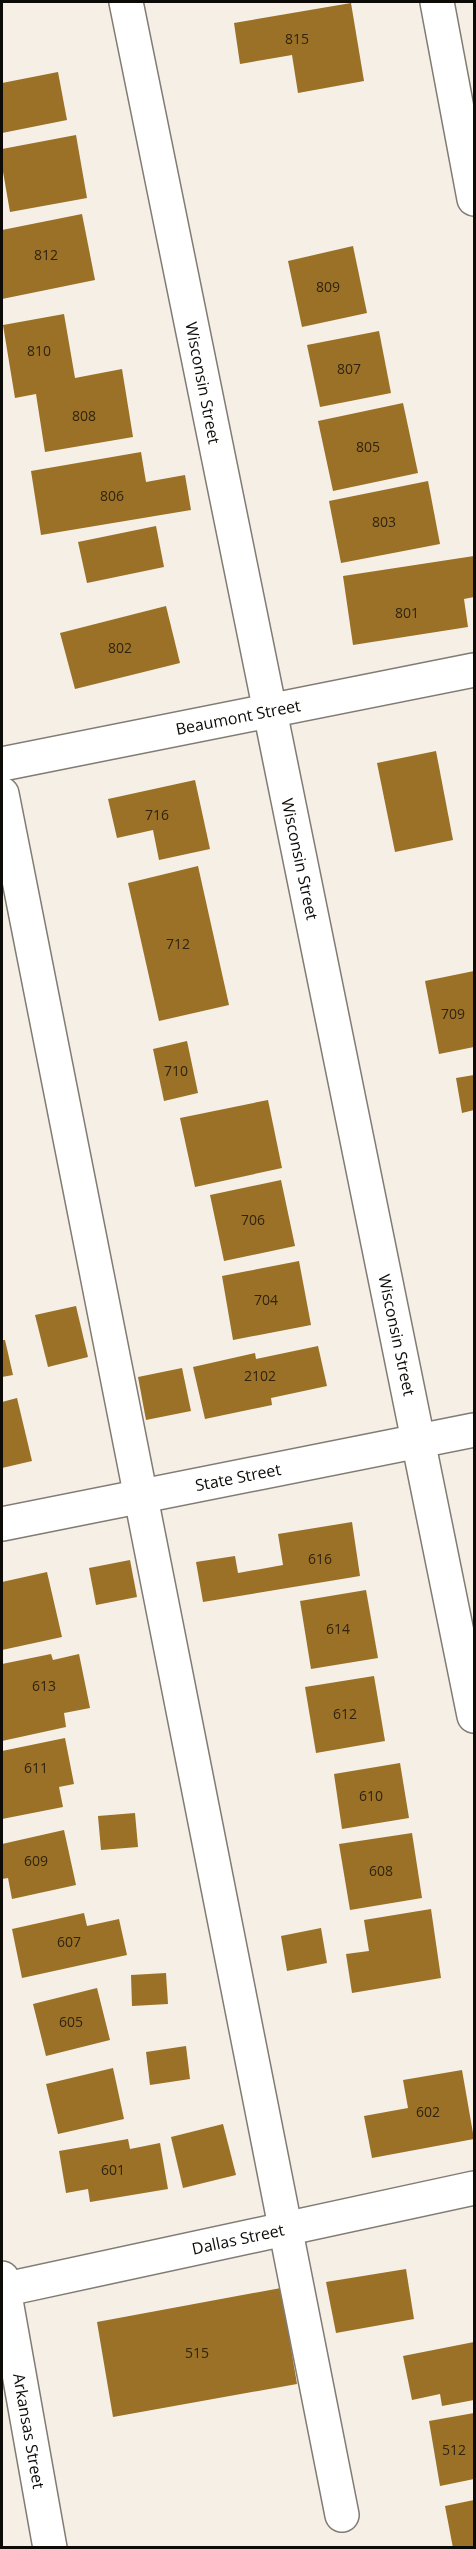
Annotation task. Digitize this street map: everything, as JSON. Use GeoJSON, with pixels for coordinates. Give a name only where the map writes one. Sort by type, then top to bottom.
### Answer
{"type":"FeatureCollection","features":[{"type":"Feature","properties":{"kind":"street","name":"Wisconsin Street"},"geometry":{"type":"LineString","coordinates":[[126,2],[474,1716]]}},
{"type":"Feature","properties":{"kind":"street"},"geometry":{"type":"LineString","coordinates":[[437,2],[474,199]]}},
{"type":"Feature","properties":{"kind":"street","name":"Beaumont Street"},"geometry":{"type":"LineString","coordinates":[[2,764],[474,670]]}},
{"type":"Feature","properties":{"kind":"street"},"geometry":{"type":"LineString","coordinates":[[2,794],[342,2515]]}},
{"type":"Feature","properties":{"kind":"street","name":"State Street"},"geometry":{"type":"LineString","coordinates":[[2,1524],[474,1430]]}},
{"type":"Feature","properties":{"kind":"street","name":"Dallas Street"},"geometry":{"type":"LineString","coordinates":[[2,2286],[474,2188]]}},
{"type":"Feature","properties":{"kind":"street","name":"Arkansas Street"},"geometry":{"type":"LineString","coordinates":[[2,2286],[50,2547]]}},
{"type":"Feature","properties":{"kind":"building"},"geometry":{"type":"Polygon","coordinates":[[[351,3],[364,81],[298,93],[292,55],[240,64],[234,23],[351,3]]]}},
{"type":"Feature","properties":{"kind":"building"},"geometry":{"type":"Polygon","coordinates":[[[58,72],[67,120],[2,133],[2,83],[58,72]]]}},
{"type":"Feature","properties":{"kind":"building"},"geometry":{"type":"Polygon","coordinates":[[[76,135],[87,198],[10,212],[2,166],[2,149],[76,135]]]}},
{"type":"Feature","properties":{"kind":"building"},"geometry":{"type":"Polygon","coordinates":[[[82,214],[95,280],[2,299],[2,230],[82,214]]]}},
{"type":"Feature","properties":{"kind":"building"},"geometry":{"type":"Polygon","coordinates":[[[353,246],[367,313],[302,327],[288,261],[353,246]]]}},
{"type":"Feature","properties":{"kind":"building"},"geometry":{"type":"Polygon","coordinates":[[[64,314],[75,378],[122,369],[133,437],[45,452],[36,394],[15,398],[3,325],[64,314]]]}},
{"type":"Feature","properties":{"kind":"building"},"geometry":{"type":"Polygon","coordinates":[[[379,331],[391,393],[320,407],[307,345],[379,331]]]}},
{"type":"Feature","properties":{"kind":"building"},"geometry":{"type":"Polygon","coordinates":[[[403,403],[418,473],[333,491],[318,421],[403,403]]]}},
{"type":"Feature","properties":{"kind":"building"},"geometry":{"type":"Polygon","coordinates":[[[141,452],[146,482],[185,475],[191,510],[41,535],[31,471],[141,452]]]}},
{"type":"Feature","properties":{"kind":"building"},"geometry":{"type":"Polygon","coordinates":[[[428,481],[440,544],[341,563],[329,501],[428,481]]]}},
{"type":"Feature","properties":{"kind":"building"},"geometry":{"type":"Polygon","coordinates":[[[156,526],[164,567],[87,583],[78,542],[156,526]]]}},
{"type":"Feature","properties":{"kind":"building"},"geometry":{"type":"Polygon","coordinates":[[[474,556],[474,597],[464,599],[468,627],[353,645],[343,576],[474,556]]]}},
{"type":"Feature","properties":{"kind":"building"},"geometry":{"type":"Polygon","coordinates":[[[166,606],[180,663],[75,689],[60,633],[166,606]]]}},
{"type":"Feature","properties":{"kind":"building"},"geometry":{"type":"Polygon","coordinates":[[[436,751],[453,840],[395,852],[377,763],[436,751]]]}},
{"type":"Feature","properties":{"kind":"building"},"geometry":{"type":"Polygon","coordinates":[[[195,780],[210,849],[159,860],[153,830],[117,838],[108,799],[195,780]]]}},
{"type":"Feature","properties":{"kind":"building"},"geometry":{"type":"Polygon","coordinates":[[[198,866],[229,1005],[159,1021],[128,883],[198,866]]]}},
{"type":"Feature","properties":{"kind":"building"},"geometry":{"type":"Polygon","coordinates":[[[474,971],[474,1047],[439,1054],[425,981],[474,971]]]}},
{"type":"Feature","properties":{"kind":"building"},"geometry":{"type":"Polygon","coordinates":[[[187,1041],[198,1093],[164,1101],[153,1049],[187,1041]]]}},
{"type":"Feature","properties":{"kind":"building"},"geometry":{"type":"Polygon","coordinates":[[[474,1075],[474,1110],[462,1113],[456,1078],[474,1075]]]}},
{"type":"Feature","properties":{"kind":"building"},"geometry":{"type":"Polygon","coordinates":[[[268,1100],[282,1168],[195,1187],[180,1118],[268,1100]]]}},
{"type":"Feature","properties":{"kind":"building"},"geometry":{"type":"Polygon","coordinates":[[[281,1180],[295,1246],[224,1261],[210,1195],[281,1180]]]}},
{"type":"Feature","properties":{"kind":"building"},"geometry":{"type":"Polygon","coordinates":[[[299,1261],[311,1325],[233,1340],[222,1276],[299,1261]]]}},
{"type":"Feature","properties":{"kind":"building"},"geometry":{"type":"Polygon","coordinates":[[[76,1306],[88,1357],[48,1367],[35,1315],[76,1306]]]}},
{"type":"Feature","properties":{"kind":"building"},"geometry":{"type":"Polygon","coordinates":[[[2,1340],[5,1340],[13,1375],[2,1377],[2,1340]]]}},
{"type":"Feature","properties":{"kind":"building"},"geometry":{"type":"Polygon","coordinates":[[[318,1346],[327,1386],[271,1398],[272,1405],[205,1419],[193,1367],[255,1353],[256,1359],[318,1346]]]}},
{"type":"Feature","properties":{"kind":"building"},"geometry":{"type":"Polygon","coordinates":[[[182,1368],[191,1411],[146,1420],[138,1377],[182,1368]]]}},
{"type":"Feature","properties":{"kind":"building"},"geometry":{"type":"Polygon","coordinates":[[[17,1398],[32,1461],[2,1468],[2,1402],[17,1398]]]}},
{"type":"Feature","properties":{"kind":"building"},"geometry":{"type":"Polygon","coordinates":[[[352,1522],[360,1576],[203,1602],[196,1562],[235,1556],[238,1573],[283,1565],[278,1534],[352,1522]]]}},
{"type":"Feature","properties":{"kind":"building"},"geometry":{"type":"Polygon","coordinates":[[[130,1560],[137,1597],[96,1605],[89,1568],[130,1560]]]}},
{"type":"Feature","properties":{"kind":"building"},"geometry":{"type":"Polygon","coordinates":[[[47,1572],[62,1637],[2,1650],[2,1582],[47,1572]]]}},
{"type":"Feature","properties":{"kind":"building"},"geometry":{"type":"Polygon","coordinates":[[[366,1590],[378,1658],[311,1669],[300,1601],[366,1590]]]}},
{"type":"Feature","properties":{"kind":"building"},"geometry":{"type":"Polygon","coordinates":[[[51,1654],[53,1660],[79,1654],[90,1708],[64,1713],[66,1727],[2,1741],[2,1664],[51,1654]]]}},
{"type":"Feature","properties":{"kind":"building"},"geometry":{"type":"Polygon","coordinates":[[[374,1676],[385,1741],[316,1753],[305,1687],[374,1676]]]}},
{"type":"Feature","properties":{"kind":"building"},"geometry":{"type":"Polygon","coordinates":[[[65,1738],[74,1784],[59,1787],[63,1807],[2,1819],[2,1751],[65,1738]]]}},
{"type":"Feature","properties":{"kind":"building"},"geometry":{"type":"Polygon","coordinates":[[[400,1763],[409,1818],[342,1829],[334,1774],[400,1763]]]}},
{"type":"Feature","properties":{"kind":"building"},"geometry":{"type":"Polygon","coordinates":[[[135,1813],[138,1847],[101,1850],[98,1816],[135,1813]]]}},
{"type":"Feature","properties":{"kind":"building"},"geometry":{"type":"Polygon","coordinates":[[[64,1830],[76,1885],[12,1899],[8,1878],[2,1879],[2,1844],[64,1830]]]}},
{"type":"Feature","properties":{"kind":"building"},"geometry":{"type":"Polygon","coordinates":[[[412,1833],[422,1898],[350,1910],[339,1844],[412,1833]]]}},
{"type":"Feature","properties":{"kind":"building"},"geometry":{"type":"Polygon","coordinates":[[[431,1909],[441,1978],[352,1993],[346,1954],[369,1951],[364,1920],[431,1909]]]}},
{"type":"Feature","properties":{"kind":"building"},"geometry":{"type":"Polygon","coordinates":[[[84,1913],[87,1926],[119,1919],[127,1955],[22,1978],[12,1929],[84,1913]]]}},
{"type":"Feature","properties":{"kind":"building"},"geometry":{"type":"Polygon","coordinates":[[[321,1928],[327,1963],[287,1971],[281,1936],[321,1928]]]}},
{"type":"Feature","properties":{"kind":"building"},"geometry":{"type":"Polygon","coordinates":[[[166,1973],[168,2004],[132,2006],[131,1975],[166,1973]]]}},
{"type":"Feature","properties":{"kind":"building"},"geometry":{"type":"Polygon","coordinates":[[[97,1988],[110,2040],[46,2056],[33,2004],[97,1988]]]}},
{"type":"Feature","properties":{"kind":"building"},"geometry":{"type":"Polygon","coordinates":[[[186,2046],[190,2079],[150,2085],[146,2052],[186,2046]]]}},
{"type":"Feature","properties":{"kind":"building"},"geometry":{"type":"Polygon","coordinates":[[[113,2068],[124,2119],[58,2134],[46,2084],[113,2068]]]}},
{"type":"Feature","properties":{"kind":"building"},"geometry":{"type":"Polygon","coordinates":[[[462,2070],[474,2139],[372,2158],[364,2116],[408,2108],[403,2080],[462,2070]]]}},
{"type":"Feature","properties":{"kind":"building"},"geometry":{"type":"Polygon","coordinates":[[[223,2124],[236,2175],[183,2188],[171,2137],[223,2124]]]}},
{"type":"Feature","properties":{"kind":"building"},"geometry":{"type":"Polygon","coordinates":[[[128,2139],[130,2149],[160,2143],[168,2189],[90,2202],[88,2189],[66,2193],[59,2151],[128,2139]]]}},
{"type":"Feature","properties":{"kind":"building"},"geometry":{"type":"Polygon","coordinates":[[[406,2269],[414,2319],[336,2333],[326,2282],[406,2269]]]}},
{"type":"Feature","properties":{"kind":"building"},"geometry":{"type":"Polygon","coordinates":[[[281,2288],[297,2384],[113,2417],[97,2322],[281,2288]]]}},
{"type":"Feature","properties":{"kind":"building"},"geometry":{"type":"Polygon","coordinates":[[[474,2342],[474,2400],[442,2406],[440,2394],[412,2400],[403,2356],[474,2342]]]}},
{"type":"Feature","properties":{"kind":"building"},"geometry":{"type":"Polygon","coordinates":[[[474,2413],[474,2479],[440,2486],[429,2421],[474,2413]]]}},
{"type":"Feature","properties":{"kind":"building"},"geometry":{"type":"Polygon","coordinates":[[[474,2500],[474,2548],[453,2548],[445,2506],[474,2500]]]}}]}
